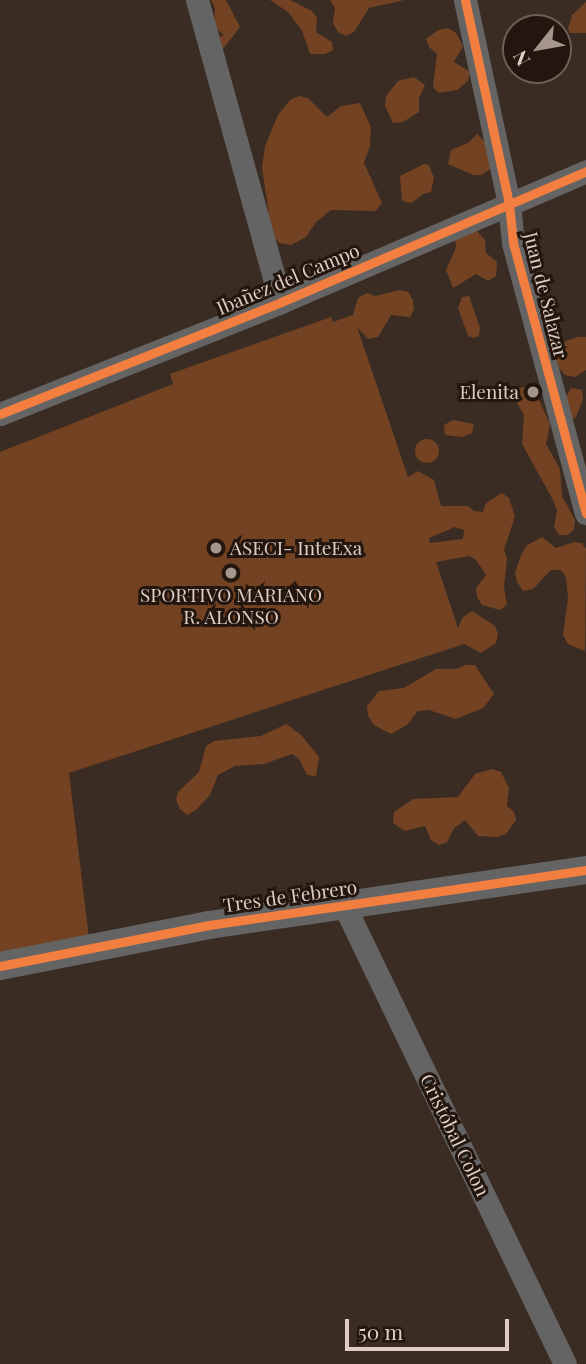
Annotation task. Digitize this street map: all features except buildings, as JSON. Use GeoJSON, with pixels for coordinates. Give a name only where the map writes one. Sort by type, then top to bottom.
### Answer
{"type":"FeatureCollection","features":[{"type":"Feature","properties":{"kind":"street"},"geometry":{"type":"LineString","coordinates":[[197,0],[281,302]]}},
{"type":"Feature","properties":{"kind":"street","name":"Juan de Salazar"},"geometry":{"type":"LineString","coordinates":[[465,0],[509,204],[513,243],[586,513]]}},
{"type":"Feature","properties":{"kind":"street","name":"Ibañez del Campo"},"geometry":{"type":"LineString","coordinates":[[0,414],[281,302],[586,171]]}},
{"type":"Feature","properties":{"kind":"street","name":"Tres de Febrero"},"geometry":{"type":"LineString","coordinates":[[0,966],[209,925],[586,870]]}},
{"type":"Feature","properties":{"kind":"street","name":"Cristóbal Colon"},"geometry":{"type":"LineString","coordinates":[[344,905],[565,1364]]}},
{"type":"Feature","properties":{"kind":"shaded area"},"geometry":{"type":"Polygon","coordinates":[[[211,0],[226,0],[240,27],[219,54],[211,41],[224,35],[214,27],[215,8],[211,0]]]}},
{"type":"Feature","properties":{"kind":"shaded area"},"geometry":{"type":"Polygon","coordinates":[[[270,0],[290,0],[312,11],[317,18],[316,32],[332,42],[333,50],[325,54],[310,54],[302,31],[288,12],[270,0]]]}},
{"type":"Feature","properties":{"kind":"shaded area"},"geometry":{"type":"Polygon","coordinates":[[[330,0],[404,0],[369,8],[354,32],[346,36],[338,32],[333,23],[335,8],[330,0]]]}},
{"type":"Feature","properties":{"kind":"shaded area"},"geometry":{"type":"Polygon","coordinates":[[[586,2],[586,33],[572,33],[572,15],[586,2]]]}},
{"type":"Feature","properties":{"kind":"shaded area"},"geometry":{"type":"Polygon","coordinates":[[[448,28],[456,33],[463,46],[454,62],[470,72],[468,81],[457,90],[439,93],[433,87],[437,54],[429,47],[426,39],[438,30],[448,28]]]}},
{"type":"Feature","properties":{"kind":"shaded area"},"geometry":{"type":"Polygon","coordinates":[[[414,77],[425,85],[419,98],[419,112],[403,122],[393,123],[385,106],[386,96],[398,81],[414,77]]]}},
{"type":"Feature","properties":{"kind":"shaded area"},"geometry":{"type":"Polygon","coordinates":[[[299,96],[308,98],[327,117],[341,106],[360,103],[371,127],[370,146],[364,163],[382,203],[376,211],[331,210],[316,222],[306,237],[291,245],[280,243],[272,236],[262,167],[265,146],[278,115],[290,100],[299,96]]]}},
{"type":"Feature","properties":{"kind":"shaded area"},"geometry":{"type":"Polygon","coordinates":[[[477,134],[494,151],[490,169],[482,175],[473,175],[448,164],[451,150],[468,143],[477,134]]]}},
{"type":"Feature","properties":{"kind":"shaded area"},"geometry":{"type":"Polygon","coordinates":[[[424,164],[429,165],[434,178],[431,192],[423,194],[412,203],[402,201],[400,176],[424,164]]]}},
{"type":"Feature","properties":{"kind":"shaded area"},"geometry":{"type":"Polygon","coordinates":[[[476,230],[485,240],[486,253],[497,262],[496,276],[488,281],[476,274],[453,288],[446,270],[456,248],[455,239],[476,230]]]}},
{"type":"Feature","properties":{"kind":"shaded area","name":"ASECI- InteExa"},"geometry":{"type":"Polygon","coordinates":[[[399,290],[408,292],[413,300],[414,309],[410,317],[391,315],[378,337],[368,339],[357,327],[408,477],[418,471],[434,480],[441,506],[468,506],[474,511],[483,512],[486,503],[502,493],[509,498],[515,516],[504,550],[507,558],[504,587],[507,605],[500,610],[482,605],[476,588],[486,575],[476,560],[469,556],[436,562],[458,628],[463,617],[472,611],[495,626],[498,634],[496,643],[481,653],[464,644],[69,773],[89,938],[0,955],[0,452],[173,384],[170,374],[331,317],[333,322],[353,315],[358,298],[367,293],[375,296],[399,290]],[[455,527],[429,538],[430,543],[463,539],[464,530],[455,527]]]}},
{"type":"Feature","properties":{"kind":"shaded area"},"geometry":{"type":"Polygon","coordinates":[[[469,296],[480,328],[479,336],[474,338],[468,336],[458,308],[462,297],[469,296]]]}},
{"type":"Feature","properties":{"kind":"shaded area"},"geometry":{"type":"Polygon","coordinates":[[[586,337],[586,370],[575,377],[565,375],[553,362],[550,353],[554,345],[586,337]]]}},
{"type":"Feature","properties":{"kind":"shaded area"},"geometry":{"type":"Polygon","coordinates":[[[532,385],[550,424],[546,444],[560,469],[562,496],[575,520],[574,529],[568,535],[559,535],[554,527],[557,510],[522,444],[524,415],[515,399],[515,389],[532,385]]]}},
{"type":"Feature","properties":{"kind":"shaded area"},"geometry":{"type":"Polygon","coordinates":[[[571,388],[582,390],[583,399],[576,417],[569,421],[566,396],[571,388]]]}},
{"type":"Feature","properties":{"kind":"shaded area"},"geometry":{"type":"Polygon","coordinates":[[[453,420],[474,424],[472,433],[463,437],[445,435],[444,425],[453,420]]]}},
{"type":"Feature","properties":{"kind":"shaded area"},"geometry":{"type":"Polygon","coordinates":[[[427,439],[435,443],[439,451],[435,459],[427,463],[419,459],[415,451],[419,443],[427,439]]]}},
{"type":"Feature","properties":{"kind":"shaded area"},"geometry":{"type":"Polygon","coordinates":[[[542,537],[556,548],[574,542],[582,543],[586,549],[585,651],[568,644],[563,635],[568,598],[566,577],[561,570],[551,570],[533,589],[523,591],[517,582],[515,573],[526,546],[542,537]]]}},
{"type":"Feature","properties":{"kind":"shaded area"},"geometry":{"type":"Polygon","coordinates":[[[475,665],[494,694],[483,708],[456,719],[429,710],[418,711],[407,725],[391,734],[374,725],[368,716],[367,706],[379,691],[404,688],[436,669],[456,669],[475,665]]]}},
{"type":"Feature","properties":{"kind":"shaded area"},"geometry":{"type":"Polygon","coordinates":[[[286,724],[301,735],[319,757],[316,776],[307,775],[299,759],[292,754],[264,764],[235,766],[218,775],[210,795],[196,810],[187,815],[180,809],[176,800],[178,792],[199,772],[206,746],[214,741],[261,736],[286,724]]]}},
{"type":"Feature","properties":{"kind":"shaded area"},"geometry":{"type":"Polygon","coordinates":[[[492,769],[501,772],[509,788],[507,806],[514,812],[516,820],[506,834],[498,837],[478,836],[465,820],[454,828],[447,842],[439,845],[431,840],[425,826],[405,831],[393,823],[394,812],[413,799],[458,797],[475,774],[492,769]]]}},
{"type":"Feature","properties":{"kind":"cycle path"},"geometry":{"type":"LineString","coordinates":[[465,0],[509,204],[513,243],[586,513]]}},
{"type":"Feature","properties":{"kind":"cycle path"},"geometry":{"type":"LineString","coordinates":[[0,414],[281,302],[586,171]]}},
{"type":"Feature","properties":{"kind":"cycle path"},"geometry":{"type":"LineString","coordinates":[[0,966],[209,925],[586,870]]}},
{"type":"Feature","properties":{"kind":"place","name":"Elenita"},"geometry":{"type":"Point","coordinates":[533,392]}},
{"type":"Feature","properties":{"kind":"place","name":"ASECI- InteExa"},"geometry":{"type":"Point","coordinates":[216,548]}},
{"type":"Feature","properties":{"kind":"place","name":"SPORTIVO MARIANO R. ALONSO"},"geometry":{"type":"Point","coordinates":[231,573]}}]}
